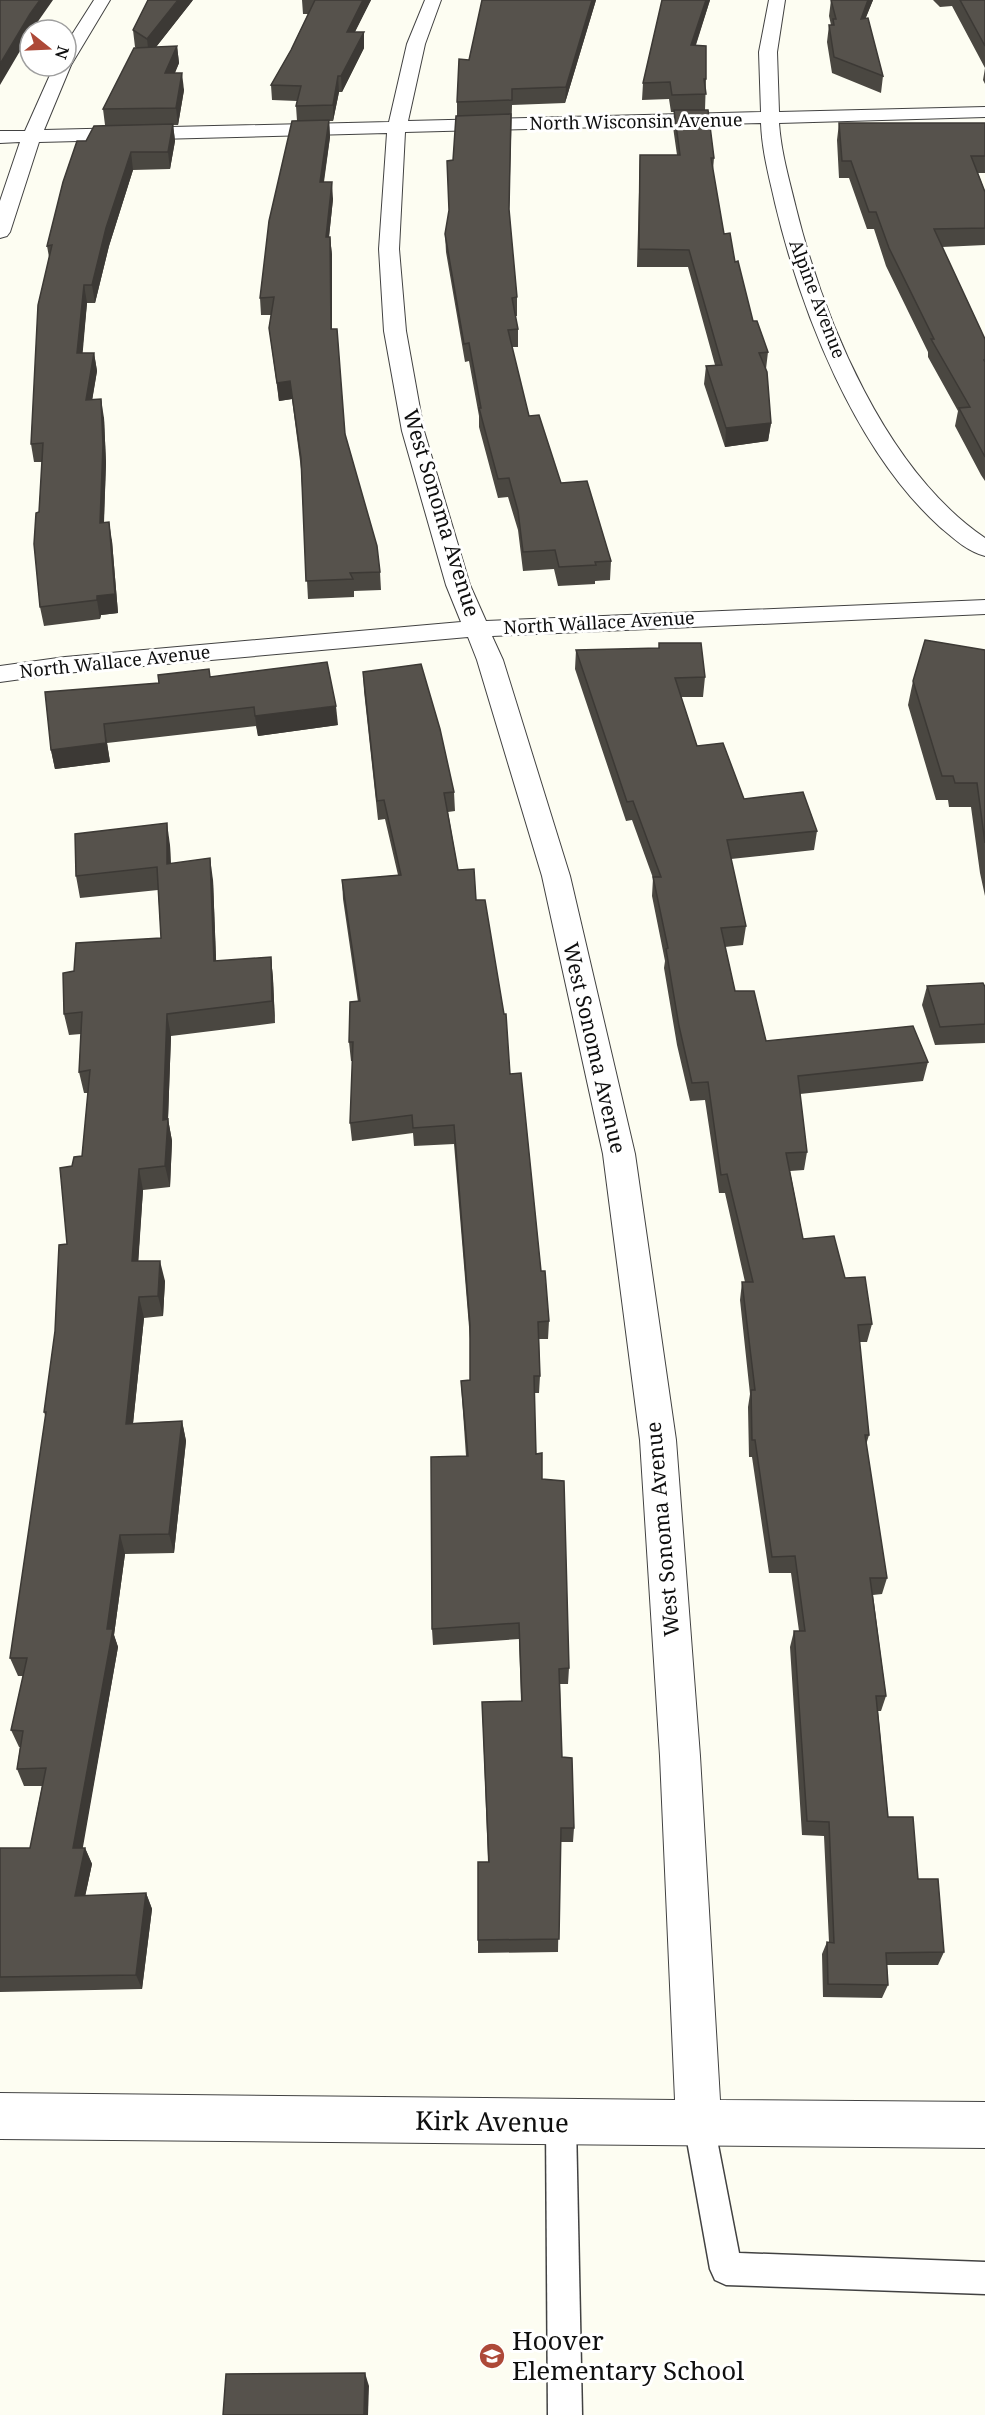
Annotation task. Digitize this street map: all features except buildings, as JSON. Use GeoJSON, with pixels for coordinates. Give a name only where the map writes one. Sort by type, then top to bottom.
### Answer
{"type":"FeatureCollection","features":[{"type":"Feature","properties":{"kind":"street"},"geometry":{"type":"LineString","coordinates":[[78,38],[102,0]]}},
{"type":"Feature","properties":{"kind":"street","name":"West Sonoma Avenue"},"geometry":{"type":"LineString","coordinates":[[433,0],[416,44],[394,142],[389,249],[395,331],[413,432],[458,585],[490,660],[556,876],[619,1154],[658,1440],[680,1756],[699,2124]]}},
{"type":"Feature","properties":{"kind":"street","name":"Alpine Avenue"},"geometry":{"type":"LineString","coordinates":[[777,0],[768,52],[771,145],[795,244],[820,315],[854,390],[898,466],[931,506],[960,532],[985,549]]}},
{"type":"Feature","properties":{"kind":"street"},"geometry":{"type":"LineString","coordinates":[[0,232],[24,155],[58,78]]}},
{"type":"Feature","properties":{"kind":"street","name":"North Wisconsin Avenue"},"geometry":{"type":"LineString","coordinates":[[0,137],[96,137],[398,126],[770,119],[985,112]]}},
{"type":"Feature","properties":{"kind":"street","name":"North Wallace Avenue"},"geometry":{"type":"LineString","coordinates":[[0,674],[65,665],[431,631],[985,607]]}},
{"type":"Feature","properties":{"kind":"street","name":"Kirk Avenue"},"geometry":{"type":"LineString","coordinates":[[0,2115],[561,2123],[985,2125]]}},
{"type":"Feature","properties":{"kind":"lane"},"geometry":{"type":"LineString","coordinates":[[561,2123],[565,2415]]}},
{"type":"Feature","properties":{"kind":"lane"},"geometry":{"type":"LineString","coordinates":[[699,2124],[726,2269],[985,2278]]}},
{"type":"Feature","properties":{"kind":"place","name":"Hoover Elementary School"},"geometry":{"type":"Point","coordinates":[492,2356]}}]}
